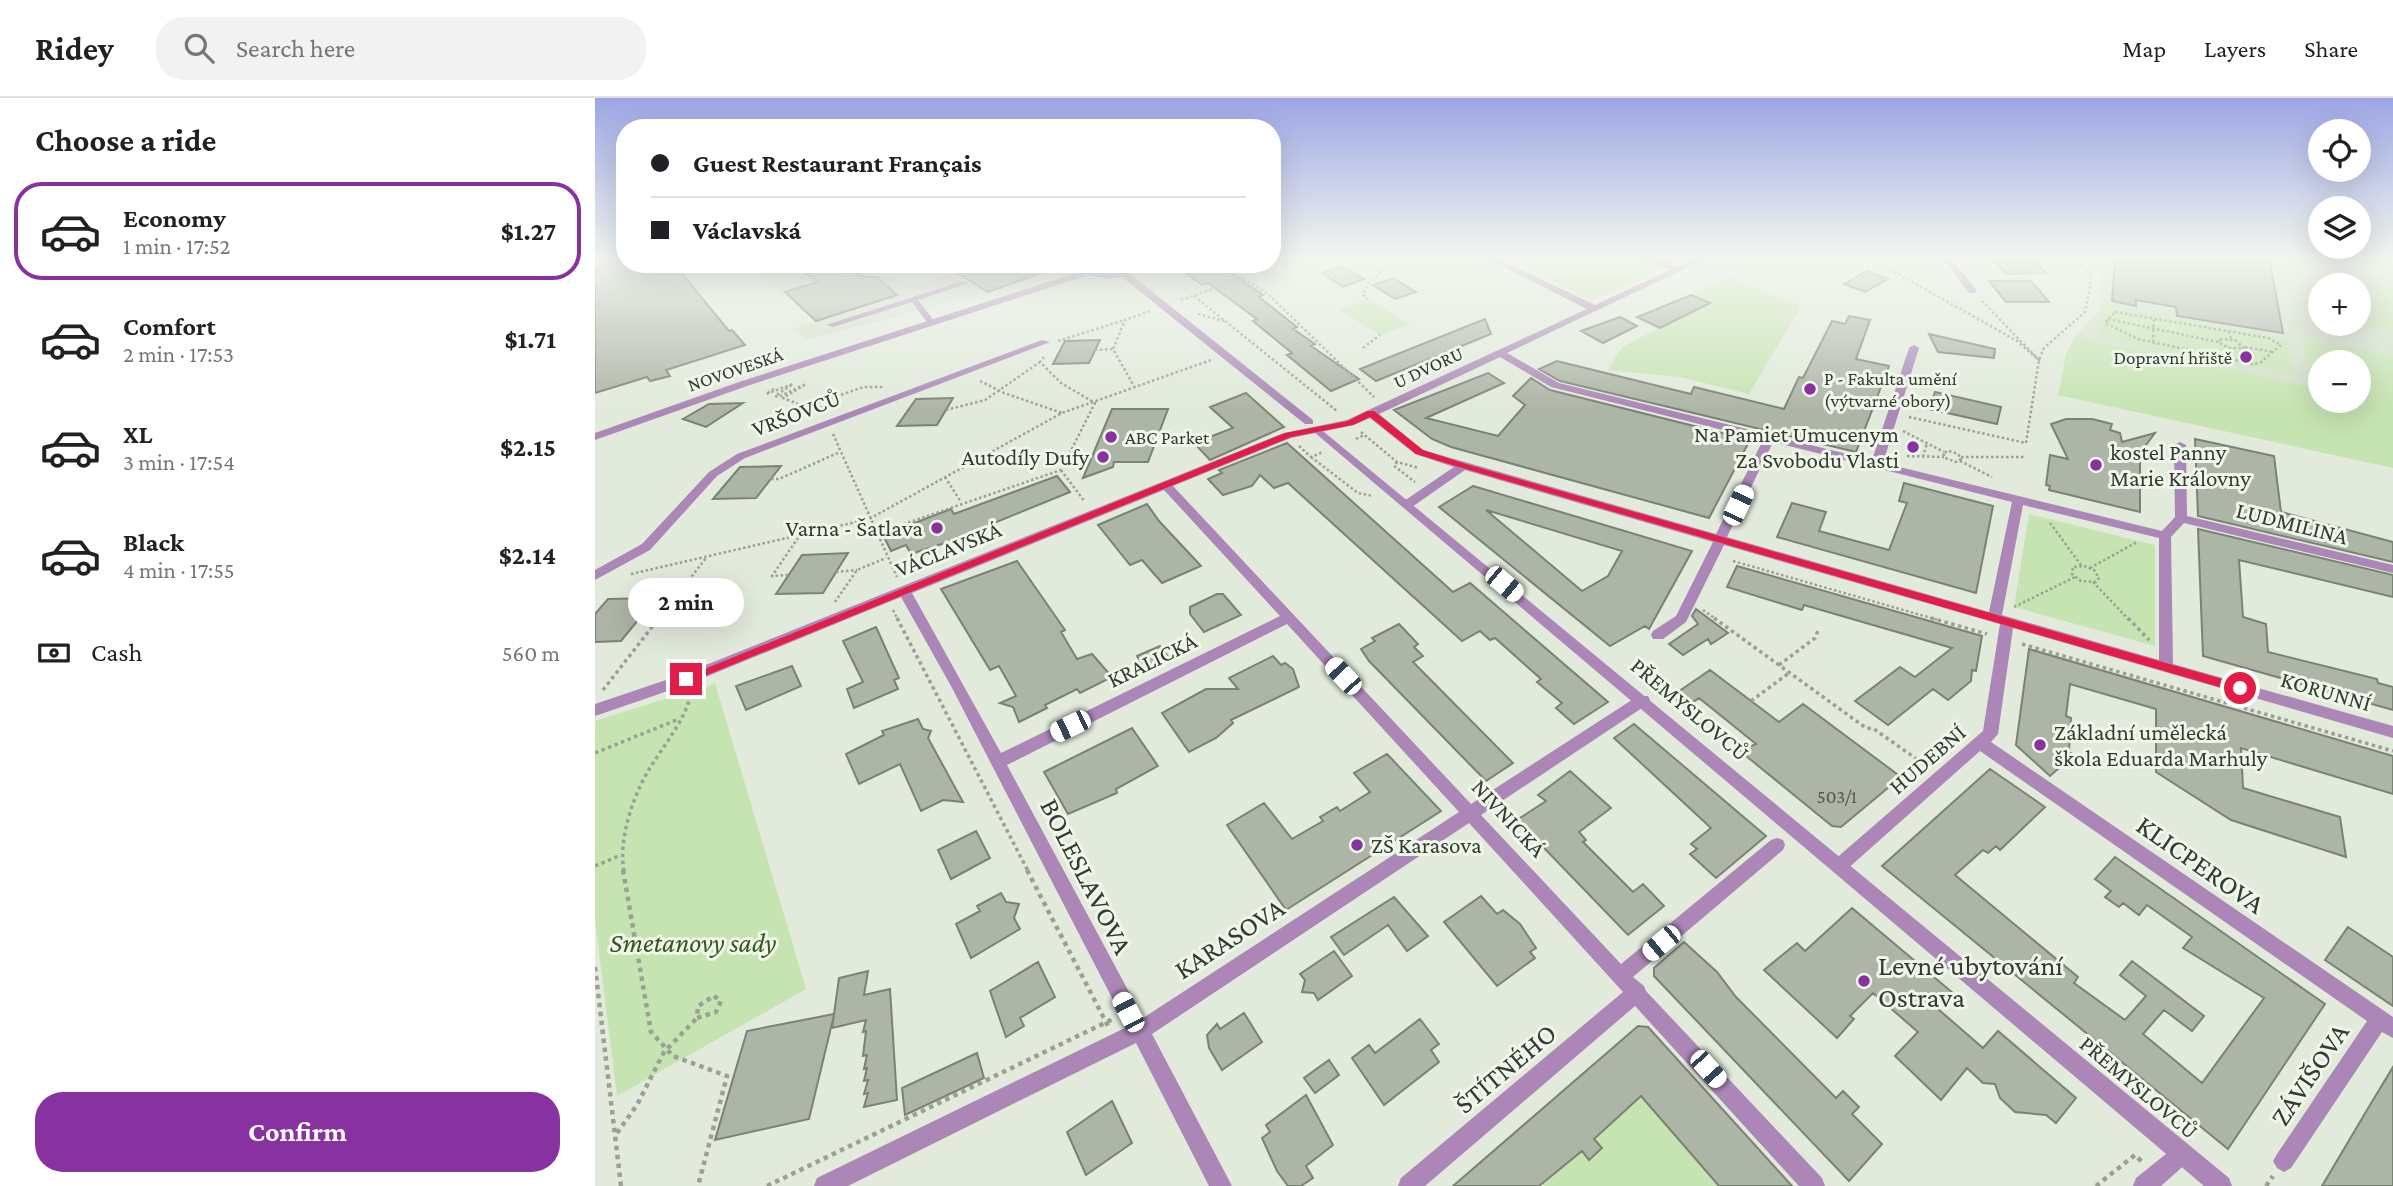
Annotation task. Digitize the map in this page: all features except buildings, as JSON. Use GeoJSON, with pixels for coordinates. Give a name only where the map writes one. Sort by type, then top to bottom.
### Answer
{"type":"FeatureCollection","features":[{"type":"Feature","properties":{"kind":"street","name":"NOVOVESKÁ"},"geometry":{"type":"LineString","coordinates":[[595,438],[972,309]]}},
{"type":"Feature","properties":{"kind":"street","name":"PŘEMYSLOVCŮ"},"geometry":{"type":"LineString","coordinates":[[1167,309],[1313,426],[1414,500],[1839,866],[2221,1186]]}},
{"type":"Feature","properties":{"kind":"street","name":"U DVORU"},"geometry":{"type":"LineString","coordinates":[[1313,426],[1350,423],[1591,309]]}},
{"type":"Feature","properties":{"kind":"street","name":"VRŠOVCŮ"},"geometry":{"type":"LineString","coordinates":[[595,576],[646,547],[713,474],[727,464],[962,371],[1049,345]]}},
{"type":"Feature","properties":{"kind":"street"},"geometry":{"type":"LineString","coordinates":[[1878,460],[1914,348]]}},
{"type":"Feature","properties":{"kind":"street"},"geometry":{"type":"LineString","coordinates":[[1500,353],[1555,385],[1769,439],[1878,460],[2018,500],[2159,534],[2181,518],[2180,445]]}},
{"type":"Feature","properties":{"kind":"street","name":"KORUNNÍ"},"geometry":{"type":"LineString","coordinates":[[1371,413],[1419,452],[1462,466],[2005,615],[2166,667],[2393,732]]}},
{"type":"Feature","properties":{"kind":"street","name":"VÁCLAVSKÁ"},"geometry":{"type":"LineString","coordinates":[[595,710],[686,679],[1313,426]]}},
{"type":"Feature","properties":{"kind":"street"},"geometry":{"type":"LineString","coordinates":[[1658,635],[1681,619],[1769,439]]}},
{"type":"Feature","properties":{"kind":"street"},"geometry":{"type":"LineString","coordinates":[[1414,500],[1462,466]]}},
{"type":"Feature","properties":{"kind":"street","name":"NIVNICKÁ"},"geometry":{"type":"LineString","coordinates":[[1167,486],[1622,975],[1814,1186]]}},
{"type":"Feature","properties":{"kind":"street","name":"HUDEBNÍ"},"geometry":{"type":"LineString","coordinates":[[1839,866],[1990,734],[2018,500]]}},
{"type":"Feature","properties":{"kind":"street","name":"LUDMILINA"},"geometry":{"type":"LineString","coordinates":[[2181,518],[2393,569]]}},
{"type":"Feature","properties":{"kind":"street"},"geometry":{"type":"LineString","coordinates":[[2159,534],[2166,667]]}},
{"type":"Feature","properties":{"kind":"street","name":"BOLESLAVOVA"},"geometry":{"type":"LineString","coordinates":[[905,592],[998,762],[1221,1186]]}},
{"type":"Feature","properties":{"kind":"street","name":"KRALICKÁ"},"geometry":{"type":"LineString","coordinates":[[998,762],[1288,618]]}},
{"type":"Feature","properties":{"kind":"street","name":"KARASOVA"},"geometry":{"type":"LineString","coordinates":[[830,1185],[1138,1032],[1643,699]]}},
{"type":"Feature","properties":{"kind":"street","name":"KLICPEROVA"},"geometry":{"type":"LineString","coordinates":[[1980,743],[2386,1023]]}},
{"type":"Feature","properties":{"kind":"street"},"geometry":{"type":"LineString","coordinates":[[1622,975],[1777,845]]}},
{"type":"Feature","properties":{"kind":"street","name":"ŠTÍTNÉHO"},"geometry":{"type":"LineString","coordinates":[[1409,1186],[1637,992]]}},
{"type":"Feature","properties":{"kind":"street","name":"ZÁVIŠOVA"},"geometry":{"type":"LineString","coordinates":[[2284,1161],[2386,1023]]}},
{"type":"Feature","properties":{"kind":"street"},"geometry":{"type":"LineString","coordinates":[[2144,1186],[2183,1153]]}},
{"type":"Feature","properties":{"kind":"lane"},"geometry":{"type":"LineString","coordinates":[[829,325],[884,309]]}},
{"type":"Feature","properties":{"kind":"lane"},"geometry":{"type":"LineString","coordinates":[[921,309],[932,323]]}},
{"type":"Feature","properties":{"kind":"path"},"geometry":{"type":"LineString","coordinates":[[1209,309],[1397,462],[1447,476]]}},
{"type":"Feature","properties":{"kind":"path"},"geometry":{"type":"LineString","coordinates":[[1283,309],[1379,402]]}},
{"type":"Feature","properties":{"kind":"path"},"geometry":{"type":"LineString","coordinates":[[1960,309],[2017,341],[2039,360]]}},
{"type":"Feature","properties":{"kind":"path"},"geometry":{"type":"LineString","coordinates":[[1989,309],[2039,360]]}},
{"type":"Feature","properties":{"kind":"path"},"geometry":{"type":"LineString","coordinates":[[1892,419],[2026,443],[2039,360],[2044,348],[2086,309]]}},
{"type":"Feature","properties":{"kind":"path"},"geometry":{"type":"LineString","coordinates":[[2117,311],[2154,317],[2277,341],[2281,345],[2260,363],[2153,342],[2111,328],[2105,323],[2117,311]]}},
{"type":"Feature","properties":{"kind":"path"},"geometry":{"type":"LineString","coordinates":[[946,410],[1003,393],[1040,362],[1049,345],[1149,312]]}},
{"type":"Feature","properties":{"kind":"path"},"geometry":{"type":"LineString","coordinates":[[1189,314],[1224,321]]}},
{"type":"Feature","properties":{"kind":"path"},"geometry":{"type":"LineString","coordinates":[[2153,342],[2154,317]]}},
{"type":"Feature","properties":{"kind":"path"},"geometry":{"type":"LineString","coordinates":[[2108,319],[2218,341],[2233,349],[2245,347],[2274,352]]}},
{"type":"Feature","properties":{"kind":"path"},"geometry":{"type":"LineString","coordinates":[[1113,349],[1125,320]]}},
{"type":"Feature","properties":{"kind":"path"},"geometry":{"type":"LineString","coordinates":[[2229,331],[2231,338],[2245,347]]}},
{"type":"Feature","properties":{"kind":"path"},"geometry":{"type":"LineString","coordinates":[[1363,348],[1380,335]]}},
{"type":"Feature","properties":{"kind":"path"},"geometry":{"type":"LineString","coordinates":[[2218,341],[2231,338]]}},
{"type":"Feature","properties":{"kind":"path"},"geometry":{"type":"LineString","coordinates":[[1245,347],[1253,344]]}},
{"type":"Feature","properties":{"kind":"path"},"geometry":{"type":"LineString","coordinates":[[1113,349],[1136,388]]}},
{"type":"Feature","properties":{"kind":"path"},"geometry":{"type":"LineString","coordinates":[[1095,350],[1113,349]]}},
{"type":"Feature","properties":{"kind":"path"},"geometry":{"type":"LineString","coordinates":[[2233,349],[2233,359]]}},
{"type":"Feature","properties":{"kind":"path"},"geometry":{"type":"LineString","coordinates":[[620,576],[869,519],[1062,414],[1225,355]]}},
{"type":"Feature","properties":{"kind":"path"},"geometry":{"type":"LineString","coordinates":[[1040,362],[1061,383],[1095,403]]}},
{"type":"Feature","properties":{"kind":"path"},"geometry":{"type":"LineString","coordinates":[[962,371],[1003,393],[1062,414]]}},
{"type":"Feature","properties":{"kind":"path"},"geometry":{"type":"LineString","coordinates":[[776,397],[806,383],[783,398]]}},
{"type":"Feature","properties":{"kind":"path"},"geometry":{"type":"LineString","coordinates":[[761,393],[782,384],[766,394],[807,407],[865,387],[885,385],[877,397],[881,402]]}},
{"type":"Feature","properties":{"kind":"path"},"geometry":{"type":"LineString","coordinates":[[770,395],[793,384],[776,397]]}},
{"type":"Feature","properties":{"kind":"path"},"geometry":{"type":"LineString","coordinates":[[945,477],[963,506],[1061,470],[1095,403]]}},
{"type":"Feature","properties":{"kind":"path"},"geometry":{"type":"LineString","coordinates":[[1892,419],[1956,462],[1961,457]]}},
{"type":"Feature","properties":{"kind":"path"},"geometry":{"type":"LineString","coordinates":[[827,423],[886,558],[905,592]]}},
{"type":"Feature","properties":{"kind":"path"},"geometry":{"type":"LineString","coordinates":[[1288,435],[1311,457],[1323,452]]}},
{"type":"Feature","properties":{"kind":"path"},"geometry":{"type":"LineString","coordinates":[[1923,457],[1927,443]]}},
{"type":"Feature","properties":{"kind":"path"},"geometry":{"type":"LineString","coordinates":[[771,479],[779,479],[841,452]]}},
{"type":"Feature","properties":{"kind":"path"},"geometry":{"type":"LineString","coordinates":[[1878,460],[1954,452],[1961,457],[2024,457]]}},
{"type":"Feature","properties":{"kind":"path"},"geometry":{"type":"LineString","coordinates":[[1975,469],[1978,457]]}},
{"type":"Feature","properties":{"kind":"path"},"geometry":{"type":"LineString","coordinates":[[1397,462],[1394,466],[1415,481],[1414,500]]}},
{"type":"Feature","properties":{"kind":"path"},"geometry":{"type":"LineString","coordinates":[[1061,470],[1094,515]]}},
{"type":"Feature","properties":{"kind":"path"},"geometry":{"type":"LineString","coordinates":[[875,534],[961,502]]}},
{"type":"Feature","properties":{"kind":"path"},"geometry":{"type":"LineString","coordinates":[[2036,504],[2081,565],[2098,575],[2093,582]]}},
{"type":"Feature","properties":{"kind":"path"},"geometry":{"type":"LineString","coordinates":[[2090,568],[2159,534]]}},
{"type":"Feature","properties":{"kind":"path"},"geometry":{"type":"LineString","coordinates":[[788,575],[772,576],[800,535]]}},
{"type":"Feature","properties":{"kind":"path"},"geometry":{"type":"LineString","coordinates":[[595,699],[707,556]]}},
{"type":"Feature","properties":{"kind":"path"},"geometry":{"type":"LineString","coordinates":[[836,572],[857,570],[886,558]]}},
{"type":"Feature","properties":{"kind":"path"},"geometry":{"type":"LineString","coordinates":[[2075,577],[2071,569],[2081,565]]}},
{"type":"Feature","properties":{"kind":"path"},"geometry":{"type":"LineString","coordinates":[[840,617],[835,602],[857,570]]}},
{"type":"Feature","properties":{"kind":"path"},"geometry":{"type":"LineString","coordinates":[[2005,615],[2075,577],[2093,582],[2155,646]]}},
{"type":"Feature","properties":{"kind":"path"},"geometry":{"type":"LineString","coordinates":[[887,598],[1117,1042]]}},
{"type":"Feature","properties":{"kind":"path"},"geometry":{"type":"LineString","coordinates":[[1691,601],[1866,728],[1874,729],[1941,776]]}},
{"type":"Feature","properties":{"kind":"path"},"geometry":{"type":"LineString","coordinates":[[640,617],[660,616]]}},
{"type":"Feature","properties":{"kind":"path"},"geometry":{"type":"LineString","coordinates":[[1779,665],[1815,638],[1819,628]]}},
{"type":"Feature","properties":{"kind":"path"},"geometry":{"type":"LineString","coordinates":[[1751,701],[1790,673]]}},
{"type":"Feature","properties":{"kind":"path"},"geometry":{"type":"LineString","coordinates":[[686,679],[691,699],[642,783],[621,855],[651,1032],[664,1052],[727,1076],[698,1186]]}},
{"type":"Feature","properties":{"kind":"path"},"geometry":{"type":"LineString","coordinates":[[595,753],[681,718]]}},
{"type":"Feature","properties":{"kind":"path"},"geometry":{"type":"LineString","coordinates":[[595,866],[621,855]]}},
{"type":"Feature","properties":{"kind":"path"},"geometry":{"type":"LineString","coordinates":[[595,967],[617,1133],[621,1186]]}},
{"type":"Feature","properties":{"kind":"path"},"geometry":{"type":"LineString","coordinates":[[714,996],[720,999],[716,1012],[704,1019],[697,1018],[695,1009],[701,1002],[714,996]]}},
{"type":"Feature","properties":{"kind":"path"},"geometry":{"type":"LineString","coordinates":[[767,1186],[1128,1012]]}},
{"type":"Feature","properties":{"kind":"path"},"geometry":{"type":"LineString","coordinates":[[617,1133],[637,1105],[664,1052],[697,1018]]}},
{"type":"Feature","properties":{"kind":"path"},"geometry":{"type":"LineString","coordinates":[[2096,1186],[2135,1155]]}},
{"type":"Feature","properties":{"kind":"shaded area"},"geometry":{"type":"Polygon","coordinates":[[[801,309],[925,309],[807,340],[793,329],[815,321],[801,309]]]}},
{"type":"Feature","properties":{"kind":"shaded area"},"geometry":{"type":"Polygon","coordinates":[[[2099,309],[2308,309],[2308,336],[2371,336],[2371,309],[2393,309],[2393,356],[2303,338],[2308,360],[2308,386],[2075,337],[2099,309]]]}},
{"type":"Feature","properties":{"kind":"green space"},"geometry":{"type":"Polygon","coordinates":[[[1384,309],[1409,324],[1380,335],[1340,310],[1384,309]]]}},
{"type":"Feature","properties":{"kind":"green space"},"geometry":{"type":"Polygon","coordinates":[[[1698,309],[1799,309],[1749,394],[1680,377],[1608,370],[1622,347],[1698,309]]]}},
{"type":"Feature","properties":{"kind":"green space","name":"Dopravní hřiště"},"geometry":{"type":"Polygon","coordinates":[[[2102,309],[2127,309],[2287,339],[2294,375],[2099,337],[2102,309]]]}},
{"type":"Feature","properties":{"kind":"green space"},"geometry":{"type":"Polygon","coordinates":[[[2371,309],[2393,309],[2393,332],[2371,328],[2371,309]]]}},
{"type":"Feature","properties":{"kind":"green space"},"geometry":{"type":"Polygon","coordinates":[[[2075,337],[2308,386],[2308,413],[2371,413],[2371,351],[2393,356],[2393,468],[2058,395],[2066,354],[2075,337]]]}},
{"type":"Feature","properties":{"kind":"green space"},"geometry":{"type":"Polygon","coordinates":[[[2302,337],[2364,350],[2308,350],[2308,362],[2302,337]]]}},
{"type":"Feature","properties":{"kind":"green space"},"geometry":{"type":"Polygon","coordinates":[[[2029,514],[2155,545],[2155,646],[2014,607],[2029,514]]]}},
{"type":"Feature","properties":{"kind":"green space","name":"Smetanovy sady"},"geometry":{"type":"Polygon","coordinates":[[[715,683],[806,989],[617,1096],[595,920],[595,721],[674,696],[691,694],[715,683]]]}},
{"type":"Feature","properties":{"kind":"green space"},"geometry":{"type":"Polygon","coordinates":[[[1634,1087],[1719,1186],[1541,1186],[1582,1151],[1601,1147],[1594,1139],[1634,1087]]]}},
{"type":"Feature","properties":{"kind":"place","name":"Dopravní hřiště"},"geometry":{"type":"Point","coordinates":[2246,357]}},
{"type":"Feature","properties":{"kind":"place","name":"P - Fakulta umění (výtvarné obory)"},"geometry":{"type":"Point","coordinates":[1810,389]}},
{"type":"Feature","properties":{"kind":"place","name":"ABC Parket"},"geometry":{"type":"Point","coordinates":[1111,437]}},
{"type":"Feature","properties":{"kind":"place","name":"Na Pamiet Umucenym Za Svobodu Vlasti"},"geometry":{"type":"Point","coordinates":[1913,447]}},
{"type":"Feature","properties":{"kind":"place","name":"Autodíly Dufy"},"geometry":{"type":"Point","coordinates":[1103,457]}},
{"type":"Feature","properties":{"kind":"place","name":"kostel Panny Marie Královny"},"geometry":{"type":"Point","coordinates":[2096,465]}},
{"type":"Feature","properties":{"kind":"place","name":"Varna - Šatlava"},"geometry":{"type":"Point","coordinates":[937,528]}},
{"type":"Feature","properties":{"kind":"place","name":"Základní umělecká škola Eduarda Marhuly"},"geometry":{"type":"Point","coordinates":[2040,745]}},
{"type":"Feature","properties":{"kind":"place","name":"ZŠ Karasova"},"geometry":{"type":"Point","coordinates":[1357,845]}},
{"type":"Feature","properties":{"kind":"place","name":"Levné ubytování Ostrava"},"geometry":{"type":"Point","coordinates":[1864,981]}},
{"type":"Feature","properties":{"kind":"route"},"geometry":{"type":"LineString","coordinates":[[686,679],[1288,435],[1350,423],[1371,413],[1419,452],[1462,466],[1738,542],[2240,688]]}}]}
